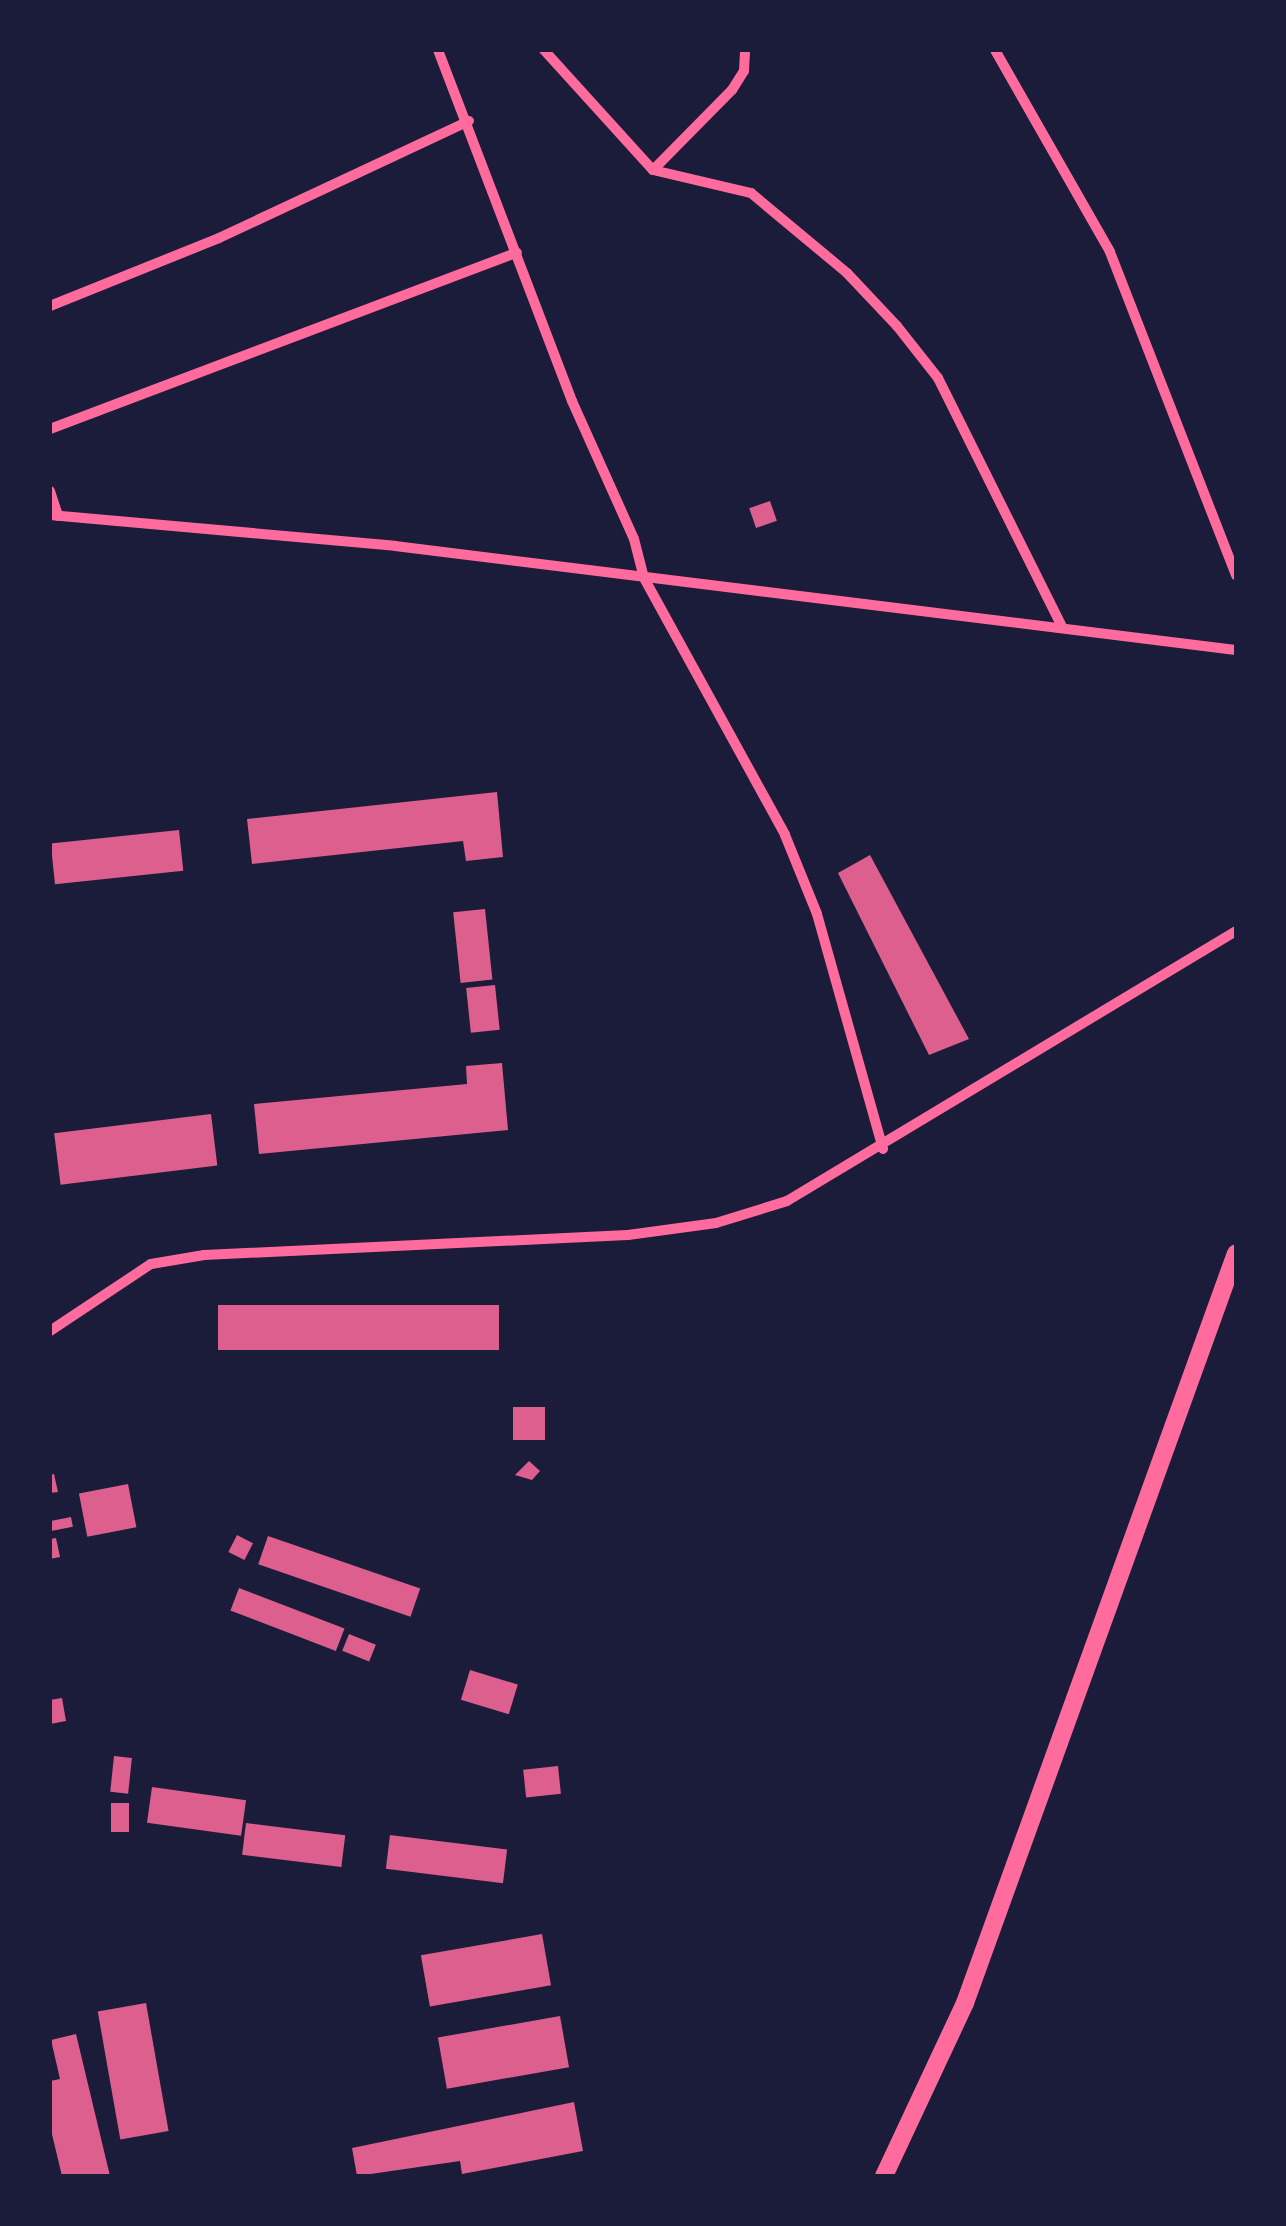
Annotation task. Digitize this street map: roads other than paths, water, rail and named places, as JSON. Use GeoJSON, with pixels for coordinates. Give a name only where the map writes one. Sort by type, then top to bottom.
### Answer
{"type":"FeatureCollection","features":[{"type":"Feature","properties":{"kind":"street"},"geometry":{"type":"LineString","coordinates":[[438,50],[469,121],[572,401],[634,539],[644,578],[785,836],[851,1017],[884,1149]]}},
{"type":"Feature","properties":{"kind":"street"},"geometry":{"type":"LineString","coordinates":[[544,50],[653,170],[750,193],[846,273],[897,326],[938,378],[1062,627]]}},
{"type":"Feature","properties":{"kind":"street"},"geometry":{"type":"LineString","coordinates":[[653,170],[732,90],[744,71],[745,50]]}},
{"type":"Feature","properties":{"kind":"street"},"geometry":{"type":"LineString","coordinates":[[995,50],[1110,252],[1236,575]]}},
{"type":"Feature","properties":{"kind":"street"},"geometry":{"type":"LineString","coordinates":[[50,306],[219,238],[469,121]]}},
{"type":"Feature","properties":{"kind":"street"},"geometry":{"type":"LineString","coordinates":[[50,429],[518,253]]}},
{"type":"Feature","properties":{"kind":"street"},"geometry":{"type":"LineString","coordinates":[[50,491],[54,515],[395,546],[1236,650]]}},
{"type":"Feature","properties":{"kind":"street"},"geometry":{"type":"LineString","coordinates":[[50,1332],[151,1264],[204,1255],[628,1235],[716,1223],[787,1201],[884,1149],[1236,931]]}},
{"type":"Feature","properties":{"kind":"street"},"geometry":{"type":"LineString","coordinates":[[884,2176],[965,2002],[1236,1253]]}}]}
